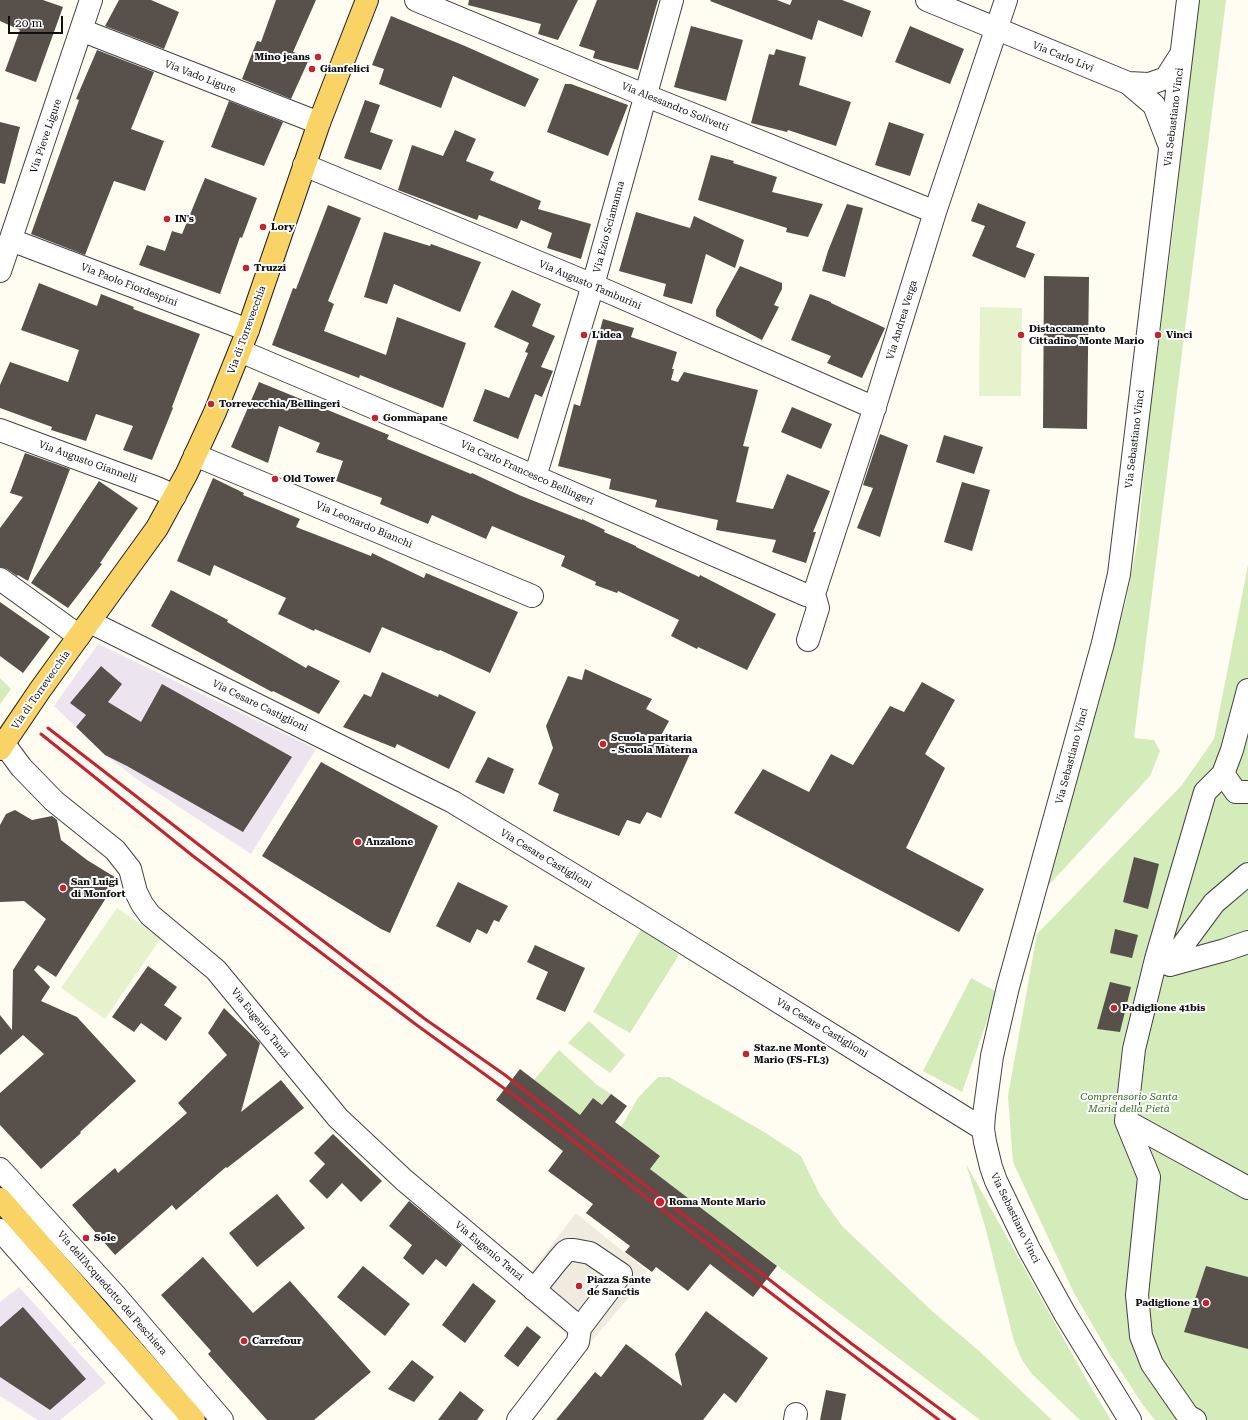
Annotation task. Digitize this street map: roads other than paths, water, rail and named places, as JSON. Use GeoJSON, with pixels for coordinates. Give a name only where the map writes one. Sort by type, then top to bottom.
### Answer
{"type":"FeatureCollection","features":[{"type":"Feature","properties":{"kind":"main road","name":"Via di Torrevecchia"},"geometry":{"type":"LineString","coordinates":[[2,746],[153,534],[196,455],[248,330],[319,123],[367,0]]}},
{"type":"Feature","properties":{"kind":"main road"},"geometry":{"type":"LineString","coordinates":[[0,1199],[194,1420]]}},
{"type":"Feature","properties":{"kind":"street","name":"Via Pieve Ligure"},"geometry":{"type":"LineString","coordinates":[[0,271],[91,0]]}},
{"type":"Feature","properties":{"kind":"street","name":"Via Alessandro Solivetti"},"geometry":{"type":"LineString","coordinates":[[416,0],[645,95],[935,212]]}},
{"type":"Feature","properties":{"kind":"street","name":"Via Ezio Sciamanna"},"geometry":{"type":"LineString","coordinates":[[535,477],[593,285],[672,0]]}},
{"type":"Feature","properties":{"kind":"street","name":"Via Carlo Livi"},"geometry":{"type":"LineString","coordinates":[[927,0],[1128,83],[1154,104],[1170,146]]}},
{"type":"Feature","properties":{"kind":"street","name":"Via Andrea Verga"},"geometry":{"type":"LineString","coordinates":[[808,640],[818,608],[814,594],[875,408],[935,212],[1006,0]]}},
{"type":"Feature","properties":{"kind":"street","name":"Via Sebastiano Vinci"},"geometry":{"type":"LineString","coordinates":[[1130,1420],[1065,1314],[1029,1249],[996,1181],[991,1167],[983,1129],[992,1056],[1008,987],[1100,650],[1119,574],[1188,0]]}},
{"type":"Feature","properties":{"kind":"street","name":"Via Vado Ligure"},"geometry":{"type":"LineString","coordinates":[[81,30],[319,123]]}},
{"type":"Feature","properties":{"kind":"street","name":"Via Sebastiano Vinci"},"geometry":{"type":"LineString","coordinates":[[1128,83],[1149,84],[1166,78],[1182,54]]}},
{"type":"Feature","properties":{"kind":"street","name":"Via Augusto Tamburini"},"geometry":{"type":"LineString","coordinates":[[304,165],[593,285],[875,408]]}},
{"type":"Feature","properties":{"kind":"street","name":"Via Paolo Fiordespini"},"geometry":{"type":"LineString","coordinates":[[11,240],[248,330]]}},
{"type":"Feature","properties":{"kind":"street","name":"Via Carlo Francesco Bellingeri"},"geometry":{"type":"LineString","coordinates":[[240,351],[806,595],[814,594]]}},
{"type":"Feature","properties":{"kind":"street","name":"Via Augusto Giannelli"},"geometry":{"type":"LineString","coordinates":[[0,430],[175,496]]}},
{"type":"Feature","properties":{"kind":"street","name":"Via Leonardo Bianchi"},"geometry":{"type":"LineString","coordinates":[[196,455],[532,596]]}},
{"type":"Feature","properties":{"kind":"street"},"geometry":{"type":"LineString","coordinates":[[0,579],[84,629]]}},
{"type":"Feature","properties":{"kind":"street","name":"Via Cesare Castiglioni"},"geometry":{"type":"LineString","coordinates":[[84,629],[442,796],[647,920],[787,1008],[891,1070],[983,1129]]}},
{"type":"Feature","properties":{"kind":"street"},"geometry":{"type":"LineString","coordinates":[[1195,1420],[1188,1416],[1152,1364],[1141,1336],[1137,1295],[1149,1178],[1126,1121],[1134,1049],[1163,962],[1205,792],[1223,774],[1232,750],[1248,690]]}},
{"type":"Feature","properties":{"kind":"street","name":"Via Eugenio Tanzi"},"geometry":{"type":"LineString","coordinates":[[2,746],[54,801],[115,850],[130,869],[136,892],[150,915],[216,970],[338,1118],[404,1180],[534,1290]]}},
{"type":"Feature","properties":{"kind":"street"},"geometry":{"type":"LineString","coordinates":[[1223,774],[1236,792],[1248,792]]}},
{"type":"Feature","properties":{"kind":"street"},"geometry":{"type":"LineString","coordinates":[[1163,962],[1180,949],[1214,903],[1248,874]]}},
{"type":"Feature","properties":{"kind":"street"},"geometry":{"type":"LineString","coordinates":[[1163,962],[1225,950],[1248,942]]}},
{"type":"Feature","properties":{"kind":"street"},"geometry":{"type":"LineString","coordinates":[[1126,1121],[1248,1188]]}},
{"type":"Feature","properties":{"kind":"street","name":"Via dell'Acquedotto del Peschiera"},"geometry":{"type":"LineString","coordinates":[[0,1168],[115,1295],[222,1420]]}},
{"type":"Feature","properties":{"kind":"street"},"geometry":{"type":"LineString","coordinates":[[0,1230],[168,1420]]}},
{"type":"Feature","properties":{"kind":"street"},"geometry":{"type":"LineString","coordinates":[[518,1420],[578,1342],[580,1328],[621,1274],[590,1253],[568,1250],[534,1290],[580,1328]]}},
{"type":"Feature","properties":{"kind":"railway"},"geometry":{"type":"LineString","coordinates":[[48,728],[425,1019],[505,1075],[661,1198],[852,1344],[955,1420]]}},
{"type":"Feature","properties":{"kind":"railway"},"geometry":{"type":"LineString","coordinates":[[41,734],[193,856],[418,1026],[516,1097],[789,1307],[939,1420]]}},
{"type":"Feature","properties":{"kind":"place","name":"Mino jeans"},"geometry":{"type":"Point","coordinates":[318,57]}},
{"type":"Feature","properties":{"kind":"place","name":"Gianfelici"},"geometry":{"type":"Point","coordinates":[312,69]}},
{"type":"Feature","properties":{"kind":"place","name":"IN's"},"geometry":{"type":"Point","coordinates":[167,219]}},
{"type":"Feature","properties":{"kind":"place","name":"Lory"},"geometry":{"type":"Point","coordinates":[263,227]}},
{"type":"Feature","properties":{"kind":"place","name":"Truzzi"},"geometry":{"type":"Point","coordinates":[246,268]}},
{"type":"Feature","properties":{"kind":"place","name":"L'idea"},"geometry":{"type":"Point","coordinates":[584,335]}},
{"type":"Feature","properties":{"kind":"place","name":"Distaccamento Cittadino Monte Mario"},"geometry":{"type":"Point","coordinates":[1021,335]}},
{"type":"Feature","properties":{"kind":"place","name":"Vinci"},"geometry":{"type":"Point","coordinates":[1158,335]}},
{"type":"Feature","properties":{"kind":"place","name":"Torrevecchia/Bellingeri"},"geometry":{"type":"Point","coordinates":[211,404]}},
{"type":"Feature","properties":{"kind":"place","name":"Gommapane"},"geometry":{"type":"Point","coordinates":[375,418]}},
{"type":"Feature","properties":{"kind":"place","name":"Old Tower"},"geometry":{"type":"Point","coordinates":[275,479]}},
{"type":"Feature","properties":{"kind":"place","name":"Scuola paritaria - Scuola Materna"},"geometry":{"type":"Point","coordinates":[603,744]}},
{"type":"Feature","properties":{"kind":"place","name":"Anzalone"},"geometry":{"type":"Point","coordinates":[358,842]}},
{"type":"Feature","properties":{"kind":"place","name":"San Luigi di Monfort"},"geometry":{"type":"Point","coordinates":[63,888]}},
{"type":"Feature","properties":{"kind":"place","name":"Padiglione 41bis"},"geometry":{"type":"Point","coordinates":[1114,1008]}},
{"type":"Feature","properties":{"kind":"place","name":"Staz.ne Monte Mario (FS-FL3)"},"geometry":{"type":"Point","coordinates":[746,1054]}},
{"type":"Feature","properties":{"kind":"place","name":"Roma Monte Mario"},"geometry":{"type":"Point","coordinates":[660,1202]}},
{"type":"Feature","properties":{"kind":"place","name":"Sole"},"geometry":{"type":"Point","coordinates":[86,1238]}},
{"type":"Feature","properties":{"kind":"place","name":"Piazza Sante de Sanctis"},"geometry":{"type":"Point","coordinates":[579,1286]}},
{"type":"Feature","properties":{"kind":"place","name":"Padiglione 1"},"geometry":{"type":"Point","coordinates":[1206,1303]}},
{"type":"Feature","properties":{"kind":"place","name":"Carrefour"},"geometry":{"type":"Point","coordinates":[244,1341]}},
{"type":"Feature","properties":{"kind":"park label","name":"Comprensorio Santa Maria della Pietà"},"geometry":{"type":"Point","coordinates":[1129,1102]}}]}
